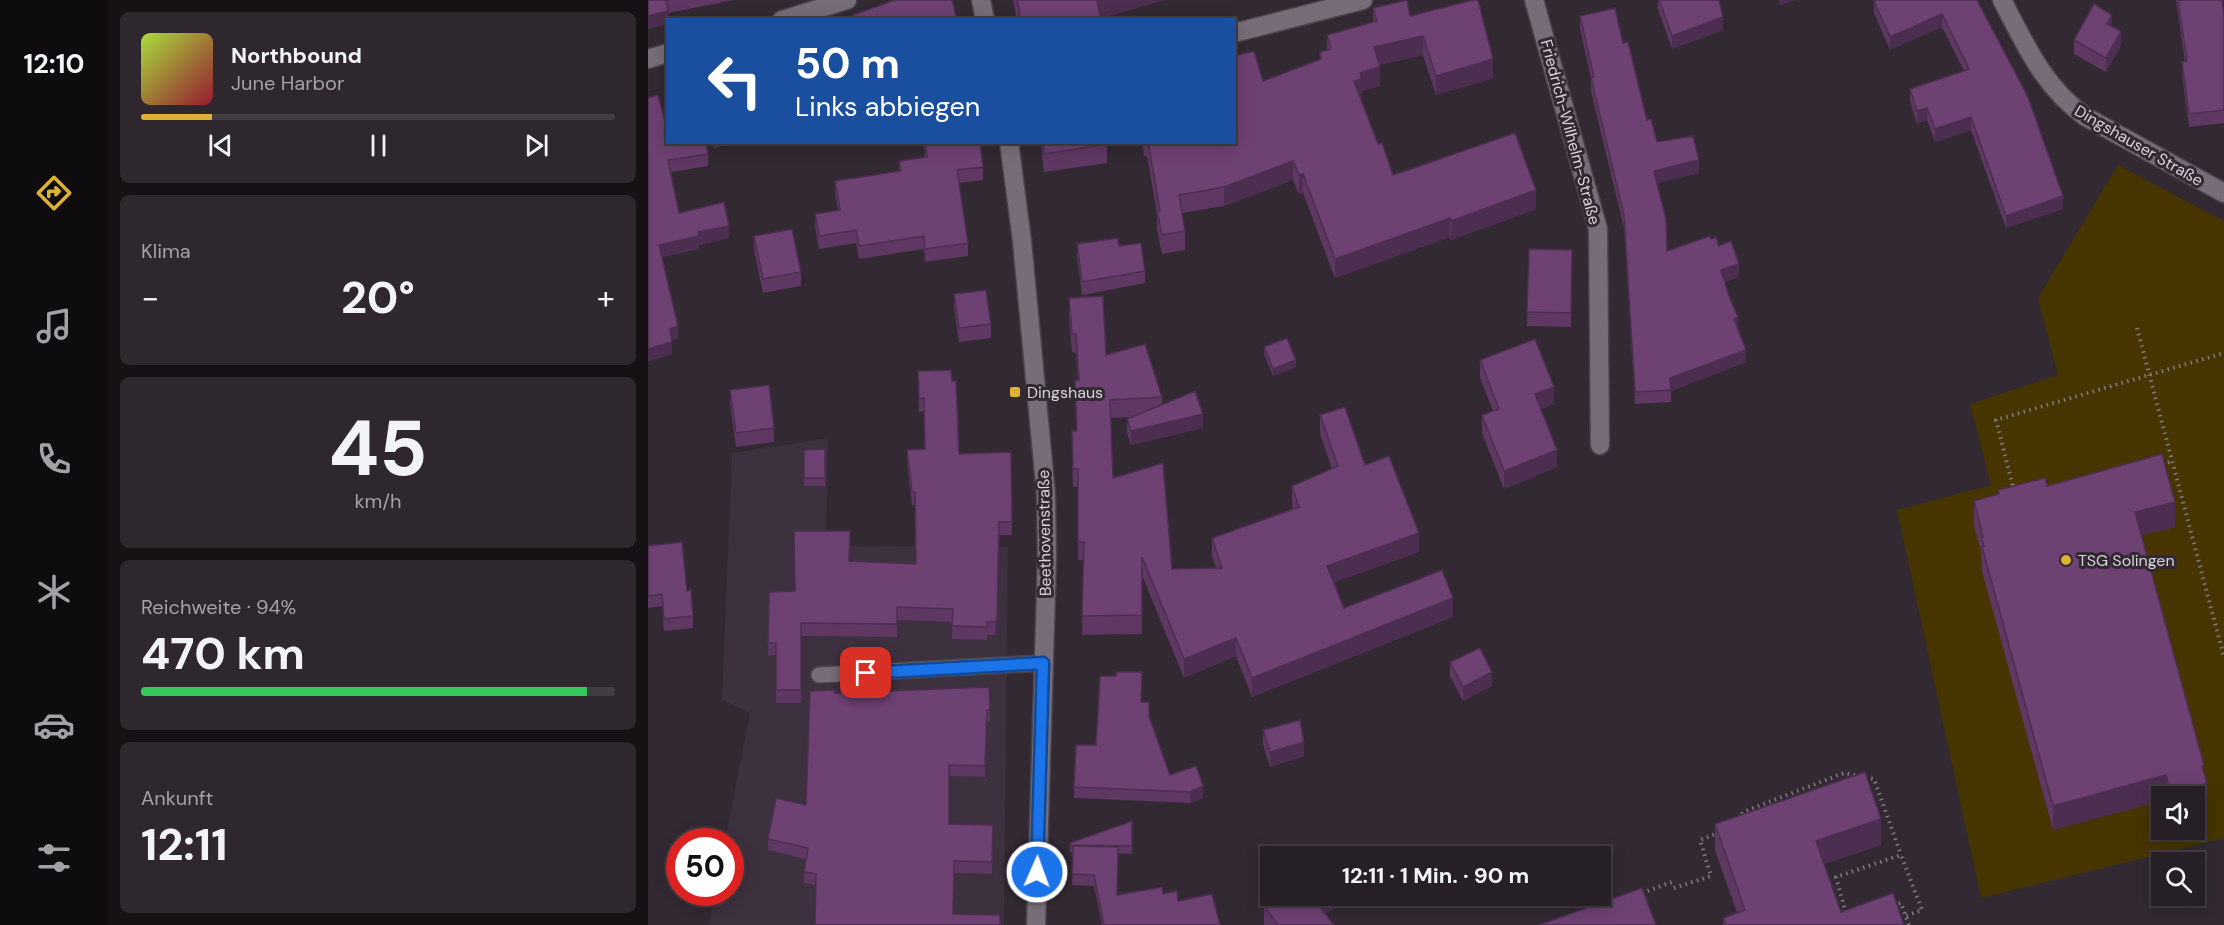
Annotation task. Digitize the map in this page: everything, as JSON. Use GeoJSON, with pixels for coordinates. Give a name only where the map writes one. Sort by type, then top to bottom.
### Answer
{"type":"FeatureCollection","features":[{"type":"Feature","properties":{"kind":"street"},"geometry":{"type":"LineString","coordinates":[[788,18],[847,0]]}},
{"type":"Feature","properties":{"kind":"street"},"geometry":{"type":"LineString","coordinates":[[981,0],[985,18]]}},
{"type":"Feature","properties":{"kind":"street"},"geometry":{"type":"LineString","coordinates":[[1236,32],[1363,0]]}},
{"type":"Feature","properties":{"kind":"street","name":"Friedrich-Wilhelm-Straße"},"geometry":{"type":"LineString","coordinates":[[1534,0],[1598,229],[1600,445]]}},
{"type":"Feature","properties":{"kind":"street","name":"Dingshauser Straße"},"geometry":{"type":"LineString","coordinates":[[2002,0],[2037,66],[2058,94],[2071,106],[2086,117],[2224,193]]}},
{"type":"Feature","properties":{"kind":"street"},"geometry":{"type":"LineString","coordinates":[[648,59],[666,54]]}},
{"type":"Feature","properties":{"kind":"street","name":"Beethovenstraße"},"geometry":{"type":"LineString","coordinates":[[1009,144],[1022,241],[1046,495],[1047,557],[1036,925]]}},
{"type":"Feature","properties":{"kind":"lane"},"geometry":{"type":"LineString","coordinates":[[819,675],[1043,663]]}},
{"type":"Feature","properties":{"kind":"path"},"geometry":{"type":"LineString","coordinates":[[2137,328],[2224,657]]}},
{"type":"Feature","properties":{"kind":"path"},"geometry":{"type":"LineString","coordinates":[[2015,495],[1996,420],[2224,353]]}},
{"type":"Feature","properties":{"kind":"path"},"geometry":{"type":"LineString","coordinates":[[2151,467],[2173,461]]}},
{"type":"Feature","properties":{"kind":"path"},"geometry":{"type":"LineString","coordinates":[[1734,826],[1743,812],[1844,773],[1874,779],[1922,910],[1906,916]]}},
{"type":"Feature","properties":{"kind":"path"},"geometry":{"type":"LineString","coordinates":[[1674,888],[1711,876],[1700,840],[1726,830]]}},
{"type":"Feature","properties":{"kind":"path"},"geometry":{"type":"LineString","coordinates":[[1848,920],[1836,877],[1902,855]]}},
{"type":"Feature","properties":{"kind":"path"},"geometry":{"type":"LineString","coordinates":[[1639,894],[1672,882]]}},
{"type":"Feature","properties":{"kind":"path"},"geometry":{"type":"LineString","coordinates":[[1890,906],[1901,903],[1909,925]]}},
{"type":"Feature","properties":{"kind":"shaded area","name":"TSG Solingen"},"geometry":{"type":"Polygon","coordinates":[[[2118,165],[2224,221],[2224,838],[2167,852],[2151,852],[2151,856],[1981,898],[1897,510],[1991,485],[1970,404],[2058,375],[2038,298],[2118,165]]]}},
{"type":"Feature","properties":{"kind":"shaded area"},"geometry":{"type":"Polygon","coordinates":[[[828,438],[826,546],[1008,547],[1004,925],[709,925],[713,906],[744,906],[744,828],[728,828],[750,713],[722,700],[732,453],[828,438]]]}},
{"type":"Feature","properties":{"kind":"building"},"geometry":{"type":"Polygon","coordinates":[[[648,0],[669,0],[666,1],[668,11],[648,16],[648,0]]]}},
{"type":"Feature","properties":{"kind":"building"},"geometry":{"type":"Polygon","coordinates":[[[895,0],[952,0],[956,18],[845,18],[895,0]]]}},
{"type":"Feature","properties":{"kind":"building"},"geometry":{"type":"Polygon","coordinates":[[[1017,0],[1102,0],[1097,1],[1101,18],[1021,18],[1017,0]]]}},
{"type":"Feature","properties":{"kind":"building"},"geometry":{"type":"Polygon","coordinates":[[[1407,0],[1410,16],[1478,0],[1493,59],[1436,76],[1423,36],[1374,47],[1380,67],[1360,73],[1362,79],[1354,81],[1378,144],[1382,143],[1393,175],[1515,133],[1536,190],[1335,259],[1303,174],[1299,175],[1293,161],[1224,187],[1179,195],[1185,231],[1162,235],[1148,144],[1236,144],[1236,56],[1254,51],[1263,81],[1321,59],[1320,52],[1331,49],[1327,35],[1377,21],[1373,8],[1407,0]]]}},
{"type":"Feature","properties":{"kind":"building"},"geometry":{"type":"Polygon","coordinates":[[[1659,0],[1719,0],[1723,17],[1672,36],[1659,0]]]}},
{"type":"Feature","properties":{"kind":"building"},"geometry":{"type":"Polygon","coordinates":[[[1977,0],[2028,97],[2063,196],[2006,216],[1971,117],[1935,129],[1927,108],[1917,111],[1910,89],[1969,69],[1942,14],[1890,37],[1874,1],[1977,0]]]}},
{"type":"Feature","properties":{"kind":"building"},"geometry":{"type":"Polygon","coordinates":[[[2178,0],[2222,0],[2224,110],[2189,114],[2182,62],[2187,61],[2178,0]]]}},
{"type":"Feature","properties":{"kind":"building"},"geometry":{"type":"Polygon","coordinates":[[[2094,4],[2112,15],[2107,24],[2121,31],[2106,58],[2074,40],[2094,4]]]}},
{"type":"Feature","properties":{"kind":"building"},"geometry":{"type":"Polygon","coordinates":[[[1615,8],[1623,43],[1628,42],[1647,120],[1651,119],[1657,142],[1693,136],[1699,160],[1654,171],[1666,219],[1667,251],[1710,236],[1711,239],[1716,237],[1719,246],[1731,241],[1739,264],[1721,270],[1738,317],[1734,319],[1746,350],[1670,378],[1671,390],[1635,392],[1624,215],[1591,78],[1594,77],[1580,16],[1615,8]]]}},
{"type":"Feature","properties":{"kind":"building"},"geometry":{"type":"Polygon","coordinates":[[[658,95],[666,125],[666,144],[706,144],[708,154],[668,160],[679,213],[724,202],[729,226],[698,232],[699,236],[659,245],[678,326],[670,329],[672,342],[648,349],[648,98],[658,95]]]}},
{"type":"Feature","properties":{"kind":"building"},"geometry":{"type":"Polygon","coordinates":[[[925,144],[980,144],[983,167],[957,170],[968,243],[925,249],[924,236],[859,246],[856,230],[819,236],[815,214],[840,210],[835,181],[901,171],[899,161],[927,157],[925,144]]]}},
{"type":"Feature","properties":{"kind":"building"},"geometry":{"type":"Polygon","coordinates":[[[1043,144],[1107,144],[1044,154],[1043,144]]]}},
{"type":"Feature","properties":{"kind":"building"},"geometry":{"type":"Polygon","coordinates":[[[792,229],[801,272],[763,279],[754,236],[792,229]]]}},
{"type":"Feature","properties":{"kind":"building"},"geometry":{"type":"Polygon","coordinates":[[[1118,238],[1119,246],[1141,243],[1145,271],[1082,282],[1077,244],[1118,238]]]}},
{"type":"Feature","properties":{"kind":"building"},"geometry":{"type":"Polygon","coordinates":[[[1529,249],[1572,250],[1571,313],[1527,312],[1529,249]]]}},
{"type":"Feature","properties":{"kind":"building"},"geometry":{"type":"Polygon","coordinates":[[[986,290],[991,324],[959,328],[954,294],[986,290]]]}},
{"type":"Feature","properties":{"kind":"building"},"geometry":{"type":"Polygon","coordinates":[[[1103,296],[1106,355],[1145,344],[1162,397],[1110,400],[1113,478],[1163,463],[1172,569],[1222,568],[1212,538],[1299,507],[1292,486],[1338,466],[1320,415],[1345,407],[1365,465],[1389,456],[1419,533],[1327,566],[1344,608],[1442,570],[1453,598],[1252,678],[1236,638],[1184,659],[1142,557],[1142,615],[1082,616],[1084,542],[1078,542],[1078,469],[1073,469],[1072,431],[1077,431],[1075,380],[1079,380],[1076,334],[1072,334],[1069,298],[1103,296]]]}},
{"type":"Feature","properties":{"kind":"building"},"geometry":{"type":"Polygon","coordinates":[[[1287,338],[1296,360],[1273,369],[1264,347],[1287,338]]]}},
{"type":"Feature","properties":{"kind":"building"},"geometry":{"type":"Polygon","coordinates":[[[1535,339],[1554,387],[1535,394],[1557,450],[1504,471],[1482,415],[1499,409],[1480,360],[1535,339]]]}},
{"type":"Feature","properties":{"kind":"building"},"geometry":{"type":"Polygon","coordinates":[[[951,370],[952,381],[956,381],[959,454],[1011,452],[1012,522],[999,522],[997,619],[995,622],[987,622],[987,627],[952,626],[953,609],[897,607],[897,624],[801,623],[801,690],[776,690],[776,643],[768,643],[769,592],[795,591],[794,531],[850,531],[849,561],[916,564],[915,492],[912,492],[907,450],[925,449],[924,398],[919,399],[918,371],[951,370]]]}},
{"type":"Feature","properties":{"kind":"building"},"geometry":{"type":"Polygon","coordinates":[[[769,385],[774,428],[736,433],[730,390],[769,385]]]}},
{"type":"Feature","properties":{"kind":"building"},"geometry":{"type":"Polygon","coordinates":[[[1195,391],[1203,414],[1131,431],[1127,419],[1195,391]]]}},
{"type":"Feature","properties":{"kind":"building"},"geometry":{"type":"Polygon","coordinates":[[[825,449],[825,478],[804,478],[804,450],[825,449]]]}},
{"type":"Feature","properties":{"kind":"building"},"geometry":{"type":"Polygon","coordinates":[[[2162,454],[2175,502],[2135,512],[2207,783],[2196,786],[2169,786],[2166,775],[2053,806],[1982,547],[1984,546],[1981,537],[1983,537],[1974,501],[1999,494],[1998,490],[2045,478],[2047,486],[2162,454]]]}},
{"type":"Feature","properties":{"kind":"building"},"geometry":{"type":"Polygon","coordinates":[[[682,542],[687,591],[691,590],[693,616],[664,619],[662,594],[648,596],[648,546],[682,542]]]}},
{"type":"Feature","properties":{"kind":"building"},"geometry":{"type":"Polygon","coordinates":[[[1480,648],[1492,672],[1463,687],[1450,662],[1480,648]]]}},
{"type":"Feature","properties":{"kind":"building"},"geometry":{"type":"Polygon","coordinates":[[[1116,672],[1142,672],[1141,702],[1149,702],[1149,716],[1170,775],[1196,766],[1203,786],[1190,792],[1074,787],[1076,745],[1096,745],[1100,676],[1116,676],[1116,672]]]}},
{"type":"Feature","properties":{"kind":"building"},"geometry":{"type":"Polygon","coordinates":[[[989,687],[990,710],[987,710],[985,766],[949,765],[949,824],[993,825],[992,862],[954,861],[953,914],[1000,915],[1000,925],[815,925],[816,874],[804,872],[808,848],[768,839],[776,798],[806,805],[810,691],[834,690],[835,693],[989,687]]]}},
{"type":"Feature","properties":{"kind":"building"},"geometry":{"type":"Polygon","coordinates":[[[1300,720],[1304,742],[1270,752],[1263,730],[1300,720]]]}},
{"type":"Feature","properties":{"kind":"building"},"geometry":{"type":"Polygon","coordinates":[[[1865,772],[1881,819],[1816,841],[1841,912],[1893,893],[1904,925],[1726,925],[1723,918],[1745,910],[1715,824],[1865,772]]]}},
{"type":"Feature","properties":{"kind":"building"},"geometry":{"type":"Polygon","coordinates":[[[1132,821],[1132,846],[1070,845],[1070,843],[1132,821]]]}},
{"type":"Feature","properties":{"kind":"building"},"geometry":{"type":"Polygon","coordinates":[[[1073,846],[1118,847],[1117,895],[1162,887],[1163,894],[1177,891],[1178,901],[1212,894],[1220,925],[1104,925],[1094,875],[1072,874],[1073,846]]]}},
{"type":"Feature","properties":{"kind":"building"},"geometry":{"type":"Polygon","coordinates":[[[1642,888],[1656,925],[1539,925],[1592,906],[1611,906],[1611,899],[1642,888]]]}},
{"type":"Feature","properties":{"kind":"building"},"geometry":{"type":"Polygon","coordinates":[[[1264,906],[1319,906],[1334,925],[1278,925],[1264,906]]]}},
{"type":"Feature","properties":{"kind":"place","name":"Dingshaus"},"geometry":{"type":"Point","coordinates":[1015,392]}},
{"type":"Feature","properties":{"kind":"place","name":"TSG Solingen"},"geometry":{"type":"Point","coordinates":[2066,560]}},
{"type":"Feature","properties":{"kind":"route"},"geometry":{"type":"LineString","coordinates":[[866,673],[1043,663],[1037,872]]}}]}
